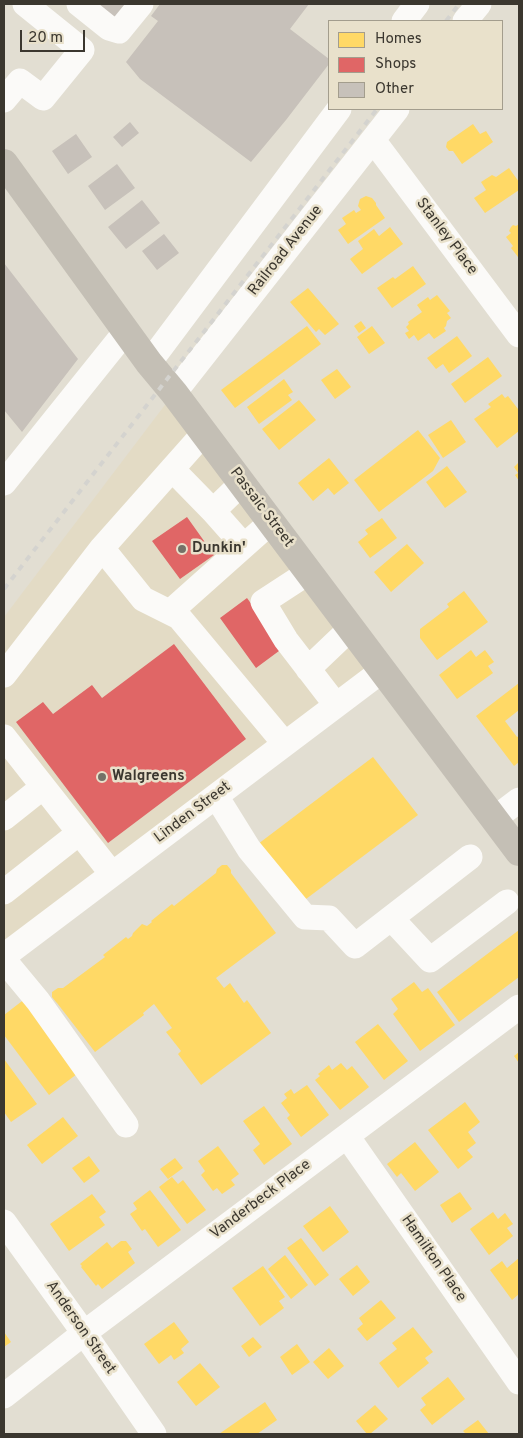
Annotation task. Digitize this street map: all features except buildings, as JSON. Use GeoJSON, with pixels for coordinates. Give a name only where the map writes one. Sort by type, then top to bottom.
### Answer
{"type":"FeatureCollection","features":[{"type":"Feature","properties":{"kind":"main road","name":"Passaic Street"},"geometry":{"type":"LineString","coordinates":[[4,163],[149,363],[174,393],[519,852]]}},
{"type":"Feature","properties":{"kind":"street"},"geometry":{"type":"LineString","coordinates":[[4,100],[20,81],[43,98],[82,50],[25,4]]}},
{"type":"Feature","properties":{"kind":"street"},"geometry":{"type":"LineString","coordinates":[[79,4],[110,28],[119,31],[141,4]]}},
{"type":"Feature","properties":{"kind":"street"},"geometry":{"type":"LineString","coordinates":[[405,20],[417,4]]}},
{"type":"Feature","properties":{"kind":"street"},"geometry":{"type":"LineString","coordinates":[[466,20],[479,4]]}},
{"type":"Feature","properties":{"kind":"street"},"geometry":{"type":"LineString","coordinates":[[149,363],[338,110]]}},
{"type":"Feature","properties":{"kind":"street","name":"Railroad Avenue"},"geometry":{"type":"LineString","coordinates":[[174,393],[396,110]]}},
{"type":"Feature","properties":{"kind":"street","name":"Stanley Place"},"geometry":{"type":"LineString","coordinates":[[372,140],[519,335]]}},
{"type":"Feature","properties":{"kind":"street"},"geometry":{"type":"LineString","coordinates":[[4,483],[126,331]]}},
{"type":"Feature","properties":{"kind":"street"},"geometry":{"type":"LineString","coordinates":[[4,675],[102,548],[204,433]]}},
{"type":"Feature","properties":{"kind":"street"},"geometry":{"type":"LineString","coordinates":[[172,469],[244,546]]}},
{"type":"Feature","properties":{"kind":"street"},"geometry":{"type":"LineString","coordinates":[[213,511],[242,483]]}},
{"type":"Feature","properties":{"kind":"street"},"geometry":{"type":"LineString","coordinates":[[170,612],[271,522]]}},
{"type":"Feature","properties":{"kind":"street"},"geometry":{"type":"LineString","coordinates":[[102,548],[143,599],[179,617],[285,744]]}},
{"type":"Feature","properties":{"kind":"street"},"geometry":{"type":"LineString","coordinates":[[308,572],[263,602],[286,640],[336,705]]}},
{"type":"Feature","properties":{"kind":"street"},"geometry":{"type":"LineString","coordinates":[[308,669],[351,628]]}},
{"type":"Feature","properties":{"kind":"street","name":"Linden Street"},"geometry":{"type":"LineString","coordinates":[[4,956],[383,670]]}},
{"type":"Feature","properties":{"kind":"street"},"geometry":{"type":"LineString","coordinates":[[4,737],[112,874]]}},
{"type":"Feature","properties":{"kind":"street"},"geometry":{"type":"LineString","coordinates":[[4,818],[43,787]]}},
{"type":"Feature","properties":{"kind":"street"},"geometry":{"type":"LineString","coordinates":[[216,796],[249,850],[305,917],[329,918],[355,946],[470,857]]}},
{"type":"Feature","properties":{"kind":"street"},"geometry":{"type":"LineString","coordinates":[[494,818],[519,800]]}},
{"type":"Feature","properties":{"kind":"street"},"geometry":{"type":"LineString","coordinates":[[4,892],[79,833]]}},
{"type":"Feature","properties":{"kind":"street"},"geometry":{"type":"LineString","coordinates":[[391,918],[430,960],[508,902]]}},
{"type":"Feature","properties":{"kind":"street"},"geometry":{"type":"LineString","coordinates":[[4,960],[38,1001],[126,1125]]}},
{"type":"Feature","properties":{"kind":"street","name":"Vanderbeck Place"},"geometry":{"type":"LineString","coordinates":[[4,1396],[84,1333],[519,1007]]}},
{"type":"Feature","properties":{"kind":"street","name":"Hamilton Place"},"geometry":{"type":"LineString","coordinates":[[347,1136],[519,1382]]}},
{"type":"Feature","properties":{"kind":"street","name":"Anderson Street"},"geometry":{"type":"LineString","coordinates":[[4,1222],[154,1434]]}},
{"type":"Feature","properties":{"kind":"shaded area"},"geometry":{"type":"Polygon","coordinates":[[[174,393],[383,670],[4,956],[4,617],[174,393]]]}},
{"type":"Feature","properties":{"kind":"railway"},"geometry":{"type":"LineString","coordinates":[[447,20],[459,4]]}},
{"type":"Feature","properties":{"kind":"railway"},"geometry":{"type":"LineString","coordinates":[[4,589],[376,110]]}},
{"type":"Feature","properties":{"kind":"place","name":"Dunkin'"},"geometry":{"type":"Point","coordinates":[182,549]}},
{"type":"Feature","properties":{"kind":"place","name":"Walgreens"},"geometry":{"type":"Point","coordinates":[102,777]}}]}
